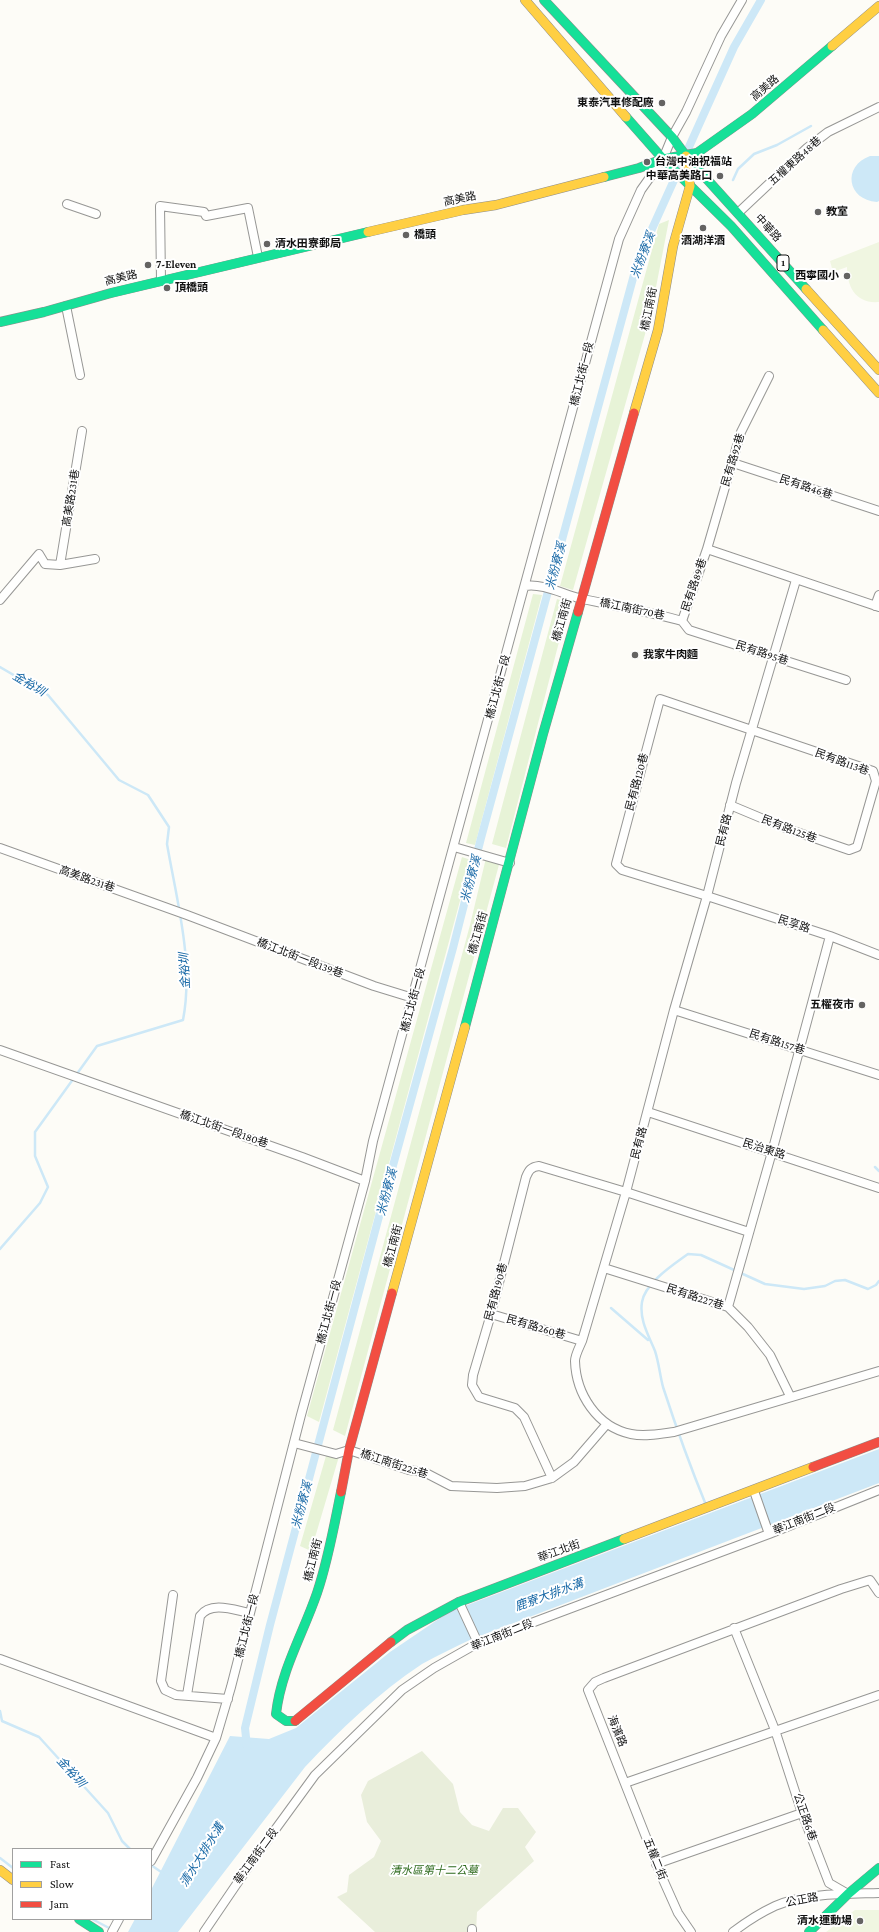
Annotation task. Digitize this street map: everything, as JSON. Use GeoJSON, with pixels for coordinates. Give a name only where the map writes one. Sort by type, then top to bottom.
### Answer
{"type":"FeatureCollection","features":[{"type":"Feature","properties":{"kind":"street","name":"1"},"geometry":{"type":"LineString","coordinates":[[525,0],[664,159],[731,226],[879,393]]}},
{"type":"Feature","properties":{"kind":"street","name":"1"},"geometry":{"type":"LineString","coordinates":[[544,0],[672,137],[686,156]]}},
{"type":"Feature","properties":{"kind":"street","name":"橋江北街一段"},"geometry":{"type":"LineString","coordinates":[[152,1859],[197,1778],[216,1738],[228,1699],[294,1443],[365,1182],[374,1141],[618,239],[641,190],[664,159],[672,137],[686,112],[721,36],[742,0]]}},
{"type":"Feature","properties":{"kind":"street","name":"高美路"},"geometry":{"type":"LineString","coordinates":[[0,322],[258,257],[463,210],[496,205],[639,168],[664,159],[697,153],[752,114],[879,6]]}},
{"type":"Feature","properties":{"kind":"street","name":"五權東路48巷"},"geometry":{"type":"LineString","coordinates":[[738,213],[807,148],[828,132],[879,107]]}},
{"type":"Feature","properties":{"kind":"street","name":"中華路"},"geometry":{"type":"LineString","coordinates":[[686,156],[879,370]]}},
{"type":"Feature","properties":{"kind":"street","name":"橋江南街"},"geometry":{"type":"LineString","coordinates":[[276,1714],[277,1699],[284,1672],[317,1593],[330,1542],[349,1450],[510,863],[543,734],[658,330],[673,246],[690,186],[686,156]]}},
{"type":"Feature","properties":{"kind":"street"},"geometry":{"type":"LineString","coordinates":[[67,204],[96,214]]}},
{"type":"Feature","properties":{"kind":"street"},"geometry":{"type":"LineString","coordinates":[[161,281],[160,206],[204,212],[206,216],[248,208],[258,257]]}},
{"type":"Feature","properties":{"kind":"street"},"geometry":{"type":"LineString","coordinates":[[66,306],[80,375]]}},
{"type":"Feature","properties":{"kind":"street","name":"民有路92巷"},"geometry":{"type":"LineString","coordinates":[[707,549],[741,432],[770,376]]}},
{"type":"Feature","properties":{"kind":"street","name":"高美路231巷"},"geometry":{"type":"LineString","coordinates":[[60,565],[82,431]]}},
{"type":"Feature","properties":{"kind":"street","name":"民有路46巷"},"geometry":{"type":"LineString","coordinates":[[732,463],[879,511]]}},
{"type":"Feature","properties":{"kind":"street"},"geometry":{"type":"LineString","coordinates":[[707,549],[877,607],[879,594]]}},
{"type":"Feature","properties":{"kind":"street","name":"民有路89巷"},"geometry":{"type":"LineString","coordinates":[[682,621],[707,549]]}},
{"type":"Feature","properties":{"kind":"street"},"geometry":{"type":"LineString","coordinates":[[0,600],[39,554],[45,564],[60,565],[95,559]]}},
{"type":"Feature","properties":{"kind":"street","name":"民有路"},"geometry":{"type":"LineString","coordinates":[[796,580],[730,806],[707,896],[674,1010],[626,1192],[575,1359],[580,1387],[590,1407],[606,1425],[631,1434],[655,1435],[674,1432],[790,1396],[879,1371]]}},
{"type":"Feature","properties":{"kind":"street","name":"橋江南街70巷"},"geometry":{"type":"LineString","coordinates":[[525,586],[537,587],[581,598],[656,613],[682,621]]}},
{"type":"Feature","properties":{"kind":"street","name":"民有路95巷"},"geometry":{"type":"LineString","coordinates":[[682,621],[690,630],[846,680]]}},
{"type":"Feature","properties":{"kind":"street","name":"民有路120巷"},"geometry":{"type":"LineString","coordinates":[[707,896],[622,870],[616,864],[660,699],[752,730]]}},
{"type":"Feature","properties":{"kind":"street","name":"民有路113巷"},"geometry":{"type":"LineString","coordinates":[[752,730],[873,771],[876,782],[857,847],[849,850]]}},
{"type":"Feature","properties":{"kind":"street","name":"民有路125巷"},"geometry":{"type":"LineString","coordinates":[[730,806],[785,828],[849,850]]}},
{"type":"Feature","properties":{"kind":"street"},"geometry":{"type":"LineString","coordinates":[[454,847],[510,863]]}},
{"type":"Feature","properties":{"kind":"street","name":"高美路231巷"},"geometry":{"type":"LineString","coordinates":[[0,848],[187,915]]}},
{"type":"Feature","properties":{"kind":"street","name":"民享路"},"geometry":{"type":"LineString","coordinates":[[707,896],[830,936],[879,955]]}},
{"type":"Feature","properties":{"kind":"street","name":"橋江北街一段139巷"},"geometry":{"type":"LineString","coordinates":[[187,915],[374,986],[413,998]]}},
{"type":"Feature","properties":{"kind":"street"},"geometry":{"type":"LineString","coordinates":[[728,1307],[772,1152],[830,936]]}},
{"type":"Feature","properties":{"kind":"street","name":"民有路157巷"},"geometry":{"type":"LineString","coordinates":[[674,1010],[879,1075]]}},
{"type":"Feature","properties":{"kind":"street","name":"橋江北街一段180巷"},"geometry":{"type":"LineString","coordinates":[[0,1050],[302,1157],[365,1182]]}},
{"type":"Feature","properties":{"kind":"street","name":"民治東路"},"geometry":{"type":"LineString","coordinates":[[648,1112],[879,1188]]}},
{"type":"Feature","properties":{"kind":"street","name":"民有路190巷"},"geometry":{"type":"LineString","coordinates":[[552,1478],[524,1416],[515,1408],[479,1397],[475,1393],[472,1385],[473,1375],[491,1314],[526,1177],[532,1167],[539,1166],[626,1192]]}},
{"type":"Feature","properties":{"kind":"street"},"geometry":{"type":"LineString","coordinates":[[626,1192],[750,1232]]}},
{"type":"Feature","properties":{"kind":"street","name":"民有路227巷"},"geometry":{"type":"LineString","coordinates":[[604,1268],[728,1307],[748,1327],[770,1354],[790,1396]]}},
{"type":"Feature","properties":{"kind":"street","name":"民有路260巷"},"geometry":{"type":"LineString","coordinates":[[491,1314],[582,1340]]}},
{"type":"Feature","properties":{"kind":"street"},"geometry":{"type":"LineString","coordinates":[[552,1478],[574,1462],[606,1425]]}},
{"type":"Feature","properties":{"kind":"street","name":"華江北街"},"geometry":{"type":"LineString","coordinates":[[276,1714],[282,1721],[289,1722],[298,1720],[375,1654],[407,1630],[460,1604],[755,1492],[879,1442]]}},
{"type":"Feature","properties":{"kind":"street","name":"橋江南街225巷"},"geometry":{"type":"LineString","coordinates":[[294,1443],[336,1454],[349,1450],[409,1470],[424,1472],[451,1486],[497,1488],[525,1486],[552,1478]]}},
{"type":"Feature","properties":{"kind":"street","name":"華江南街二段"},"geometry":{"type":"LineString","coordinates":[[204,1932],[253,1860],[315,1775],[402,1690],[434,1668],[478,1641],[879,1490]]}},
{"type":"Feature","properties":{"kind":"street"},"geometry":{"type":"LineString","coordinates":[[755,1492],[768,1531]]}},
{"type":"Feature","properties":{"kind":"street","name":"海濱路"},"geometry":{"type":"LineString","coordinates":[[625,1783],[588,1690],[595,1682],[825,1594],[870,1580],[879,1593]]}},
{"type":"Feature","properties":{"kind":"street"},"geometry":{"type":"LineString","coordinates":[[173,1595],[160,1681],[165,1690],[176,1695],[228,1699]]}},
{"type":"Feature","properties":{"kind":"street"},"geometry":{"type":"LineString","coordinates":[[460,1604],[478,1641]]}},
{"type":"Feature","properties":{"kind":"street"},"geometry":{"type":"LineString","coordinates":[[187,1695],[200,1616],[205,1609],[214,1607],[250,1613]]}},
{"type":"Feature","properties":{"kind":"street"},"geometry":{"type":"LineString","coordinates":[[734,1628],[775,1730]]}},
{"type":"Feature","properties":{"kind":"street"},"geometry":{"type":"LineString","coordinates":[[0,1659],[216,1738]]}},
{"type":"Feature","properties":{"kind":"street"},"geometry":{"type":"LineString","coordinates":[[625,1783],[879,1695]]}},
{"type":"Feature","properties":{"kind":"street","name":"公正路6巷"},"geometry":{"type":"LineString","coordinates":[[775,1730],[802,1813],[828,1883],[848,1894]]}},
{"type":"Feature","properties":{"kind":"street","name":"五權二街"},"geometry":{"type":"LineString","coordinates":[[625,1783],[656,1864],[678,1913],[691,1932]]}},
{"type":"Feature","properties":{"kind":"street"},"geometry":{"type":"LineString","coordinates":[[656,1864],[802,1813]]}},
{"type":"Feature","properties":{"kind":"street"},"geometry":{"type":"LineString","coordinates":[[809,1932],[848,1894],[879,1868]]}},
{"type":"Feature","properties":{"kind":"street"},"geometry":{"type":"LineString","coordinates":[[0,1870],[12,1879]]}},
{"type":"Feature","properties":{"kind":"street","name":"公正路"},"geometry":{"type":"LineString","coordinates":[[733,1932],[746,1922],[776,1906],[795,1900],[848,1894],[879,1893]]}},
{"type":"Feature","properties":{"kind":"street"},"geometry":{"type":"LineString","coordinates":[[81,1920],[99,1932]]}},
{"type":"Feature","properties":{"kind":"street"},"geometry":{"type":"LineString","coordinates":[[112,1932],[119,1920]]}},
{"type":"Feature","properties":{"kind":"green space"},"geometry":{"type":"Polygon","coordinates":[[[669,220],[651,313],[573,590],[560,586],[659,224],[669,220]]]}},
{"type":"Feature","properties":{"kind":"green space"},"geometry":{"type":"Polygon","coordinates":[[[879,242],[879,302],[871,302],[864,300],[854,293],[847,274],[847,267],[833,272],[830,261],[879,242]]]}},
{"type":"Feature","properties":{"kind":"green space"},"geometry":{"type":"Polygon","coordinates":[[[533,594],[542,595],[475,845],[466,843],[533,594]]]}},
{"type":"Feature","properties":{"kind":"green space"},"geometry":{"type":"Polygon","coordinates":[[[557,599],[569,603],[506,848],[492,844],[557,599]]]}},
{"type":"Feature","properties":{"kind":"green space"},"geometry":{"type":"Polygon","coordinates":[[[462,857],[471,860],[319,1422],[307,1416],[462,857]]]}},
{"type":"Feature","properties":{"kind":"green space"},"geometry":{"type":"Polygon","coordinates":[[[486,858],[500,861],[345,1436],[333,1430],[470,925],[486,858]]]}},
{"type":"Feature","properties":{"kind":"green space"},"geometry":{"type":"Polygon","coordinates":[[[328,1449],[340,1453],[311,1551],[300,1546],[328,1449]]]}},
{"type":"Feature","properties":{"kind":"green space","name":"清水區第十二公墓"},"geometry":{"type":"Polygon","coordinates":[[[422,1751],[453,1784],[460,1812],[472,1825],[489,1831],[503,1808],[518,1808],[536,1832],[525,1847],[534,1861],[477,1912],[476,1932],[375,1932],[337,1897],[347,1892],[349,1875],[374,1857],[381,1841],[367,1822],[361,1795],[368,1781],[422,1751]]]}},
{"type":"Feature","properties":{"kind":"green space","name":"清水運動場"},"geometry":{"type":"Polygon","coordinates":[[[855,1910],[879,1910],[879,1932],[826,1932],[855,1910]]]}},
{"type":"Feature","properties":{"kind":"water"},"geometry":{"type":"Polygon","coordinates":[[[870,156],[879,156],[879,201],[877,202],[867,200],[859,195],[854,189],[852,182],[852,174],[855,167],[861,161],[870,156]]]}},
{"type":"Feature","properties":{"kind":"water"},"geometry":{"type":"Polygon","coordinates":[[[879,1449],[879,1483],[472,1639],[422,1664],[390,1687],[360,1712],[305,1767],[178,1932],[128,1932],[134,1920],[152,1920],[152,1888],[230,1736],[269,1739],[296,1728],[390,1652],[449,1612],[879,1449]]]}},
{"type":"Feature","properties":{"kind":"waterway","name":"米粉寮溪"},"geometry":{"type":"LineString","coordinates":[[247,1747],[245,1728],[270,1625],[638,260],[734,47],[761,0]]}},
{"type":"Feature","properties":{"kind":"waterway"},"geometry":{"type":"LineString","coordinates":[[733,180],[738,169],[754,154],[777,145],[811,126]]}},
{"type":"Feature","properties":{"kind":"waterway","name":"金裕圳"},"geometry":{"type":"LineString","coordinates":[[0,667],[48,695],[119,780],[148,795],[169,827],[167,844],[183,932],[187,976],[183,1020],[97,1046],[35,1132],[35,1156],[48,1187],[40,1203],[0,1249]]}},
{"type":"Feature","properties":{"kind":"waterway"},"geometry":{"type":"LineString","coordinates":[[875,1167],[879,1171]]}},
{"type":"Feature","properties":{"kind":"waterway"},"geometry":{"type":"LineString","coordinates":[[706,1505],[673,1417],[663,1387],[658,1360],[643,1321],[641,1309],[642,1302],[648,1288],[660,1275],[688,1254],[701,1255],[765,1284],[804,1289],[825,1286],[835,1281],[845,1280],[868,1289],[876,1285],[879,1281]]}},
{"type":"Feature","properties":{"kind":"waterway"},"geometry":{"type":"LineString","coordinates":[[611,1308],[648,1340]]}},
{"type":"Feature","properties":{"kind":"waterway","name":"金裕圳"},"geometry":{"type":"LineString","coordinates":[[0,1711],[2,1721],[39,1737],[108,1813],[122,1841],[129,1848]]}},
{"type":"Feature","properties":{"kind":"waterway"},"geometry":{"type":"LineString","coordinates":[[0,1858],[12,1867]]}},
{"type":"Feature","properties":{"kind":"waterway","name":"金裕圳"},"geometry":{"type":"LineString","coordinates":[[152,1866],[164,1874]]}},
{"type":"Feature","properties":{"kind":"waterway"},"geometry":{"type":"LineString","coordinates":[[94,1920],[111,1929]]}},
{"type":"Feature","properties":{"kind":"traffic: fast"},"geometry":{"type":"LineString","coordinates":[[544,0],[672,137],[686,156],[806,289]]}},
{"type":"Feature","properties":{"kind":"traffic: fast"},"geometry":{"type":"LineString","coordinates":[[604,177],[639,168],[663,159],[697,153],[752,114],[832,46]]}},
{"type":"Feature","properties":{"kind":"traffic: fast"},"geometry":{"type":"LineString","coordinates":[[626,117],[663,159],[731,226],[823,330]]}},
{"type":"Feature","properties":{"kind":"traffic: fast"},"geometry":{"type":"LineString","coordinates":[[0,322],[44,312],[111,293],[368,232]]}},
{"type":"Feature","properties":{"kind":"traffic: fast"},"geometry":{"type":"LineString","coordinates":[[465,1027],[543,734],[578,612]]}},
{"type":"Feature","properties":{"kind":"traffic: fast"},"geometry":{"type":"LineString","coordinates":[[295,1721],[286,1721],[276,1714],[279,1698],[287,1667],[321,1581],[341,1492]]}},
{"type":"Feature","properties":{"kind":"traffic: fast"},"geometry":{"type":"LineString","coordinates":[[391,1642],[407,1630],[459,1602],[624,1539]]}},
{"type":"Feature","properties":{"kind":"traffic: fast"},"geometry":{"type":"LineString","coordinates":[[809,1932],[848,1894],[879,1868]]}},
{"type":"Feature","properties":{"kind":"traffic: fast"},"geometry":{"type":"LineString","coordinates":[[81,1920],[99,1932]]}},
{"type":"Feature","properties":{"kind":"traffic: slow"},"geometry":{"type":"LineString","coordinates":[[525,0],[626,117]]}},
{"type":"Feature","properties":{"kind":"traffic: slow"},"geometry":{"type":"LineString","coordinates":[[832,46],[879,6]]}},
{"type":"Feature","properties":{"kind":"traffic: slow"},"geometry":{"type":"LineString","coordinates":[[634,413],[658,330],[673,246],[690,186],[686,156]]}},
{"type":"Feature","properties":{"kind":"traffic: slow"},"geometry":{"type":"LineString","coordinates":[[368,232],[463,210],[496,205],[604,177]]}},
{"type":"Feature","properties":{"kind":"traffic: slow"},"geometry":{"type":"LineString","coordinates":[[806,289],[879,370]]}},
{"type":"Feature","properties":{"kind":"traffic: slow"},"geometry":{"type":"LineString","coordinates":[[823,330],[879,393]]}},
{"type":"Feature","properties":{"kind":"traffic: slow"},"geometry":{"type":"LineString","coordinates":[[392,1293],[465,1027]]}},
{"type":"Feature","properties":{"kind":"traffic: slow"},"geometry":{"type":"LineString","coordinates":[[624,1539],[813,1467]]}},
{"type":"Feature","properties":{"kind":"traffic: slow"},"geometry":{"type":"LineString","coordinates":[[0,1870],[12,1879]]}},
{"type":"Feature","properties":{"kind":"traffic: jam"},"geometry":{"type":"LineString","coordinates":[[578,612],[634,413]]}},
{"type":"Feature","properties":{"kind":"traffic: jam"},"geometry":{"type":"LineString","coordinates":[[341,1492],[349,1450],[392,1293]]}},
{"type":"Feature","properties":{"kind":"traffic: jam"},"geometry":{"type":"LineString","coordinates":[[813,1467],[879,1442]]}},
{"type":"Feature","properties":{"kind":"traffic: jam"},"geometry":{"type":"LineString","coordinates":[[295,1721],[391,1642]]}},
{"type":"Feature","properties":{"kind":"place","name":"東泰汽車修配廠"},"geometry":{"type":"Point","coordinates":[662,103]}},
{"type":"Feature","properties":{"kind":"place","name":"台灣中油祝福站"},"geometry":{"type":"Point","coordinates":[647,162]}},
{"type":"Feature","properties":{"kind":"place","name":"中華高美路口"},"geometry":{"type":"Point","coordinates":[720,176]}},
{"type":"Feature","properties":{"kind":"place","name":"教室"},"geometry":{"type":"Point","coordinates":[818,212]}},
{"type":"Feature","properties":{"kind":"place","name":"酒湖洋酒"},"geometry":{"type":"Point","coordinates":[703,228]}},
{"type":"Feature","properties":{"kind":"place","name":"橋頭"},"geometry":{"type":"Point","coordinates":[406,235]}},
{"type":"Feature","properties":{"kind":"place","name":"清水田寮郵局"},"geometry":{"type":"Point","coordinates":[267,244]}},
{"type":"Feature","properties":{"kind":"place","name":"7-Eleven"},"geometry":{"type":"Point","coordinates":[148,265]}},
{"type":"Feature","properties":{"kind":"place","name":"西寧國小"},"geometry":{"type":"Point","coordinates":[847,276]}},
{"type":"Feature","properties":{"kind":"place","name":"頂橋頭"},"geometry":{"type":"Point","coordinates":[167,288]}},
{"type":"Feature","properties":{"kind":"place","name":"我家牛肉麵"},"geometry":{"type":"Point","coordinates":[635,655]}},
{"type":"Feature","properties":{"kind":"place","name":"五權夜市"},"geometry":{"type":"Point","coordinates":[862,1005]}},
{"type":"Feature","properties":{"kind":"place","name":"清水運動場"},"geometry":{"type":"Point","coordinates":[860,1921]}},
{"type":"Feature","properties":{"kind":"water label","name":"鹿寮大排水溝"},"geometry":{"type":"Point","coordinates":[549,1595]}},
{"type":"Feature","properties":{"kind":"water label","name":"清水大排水溝"},"geometry":{"type":"Point","coordinates":[202,1855]}}]}
